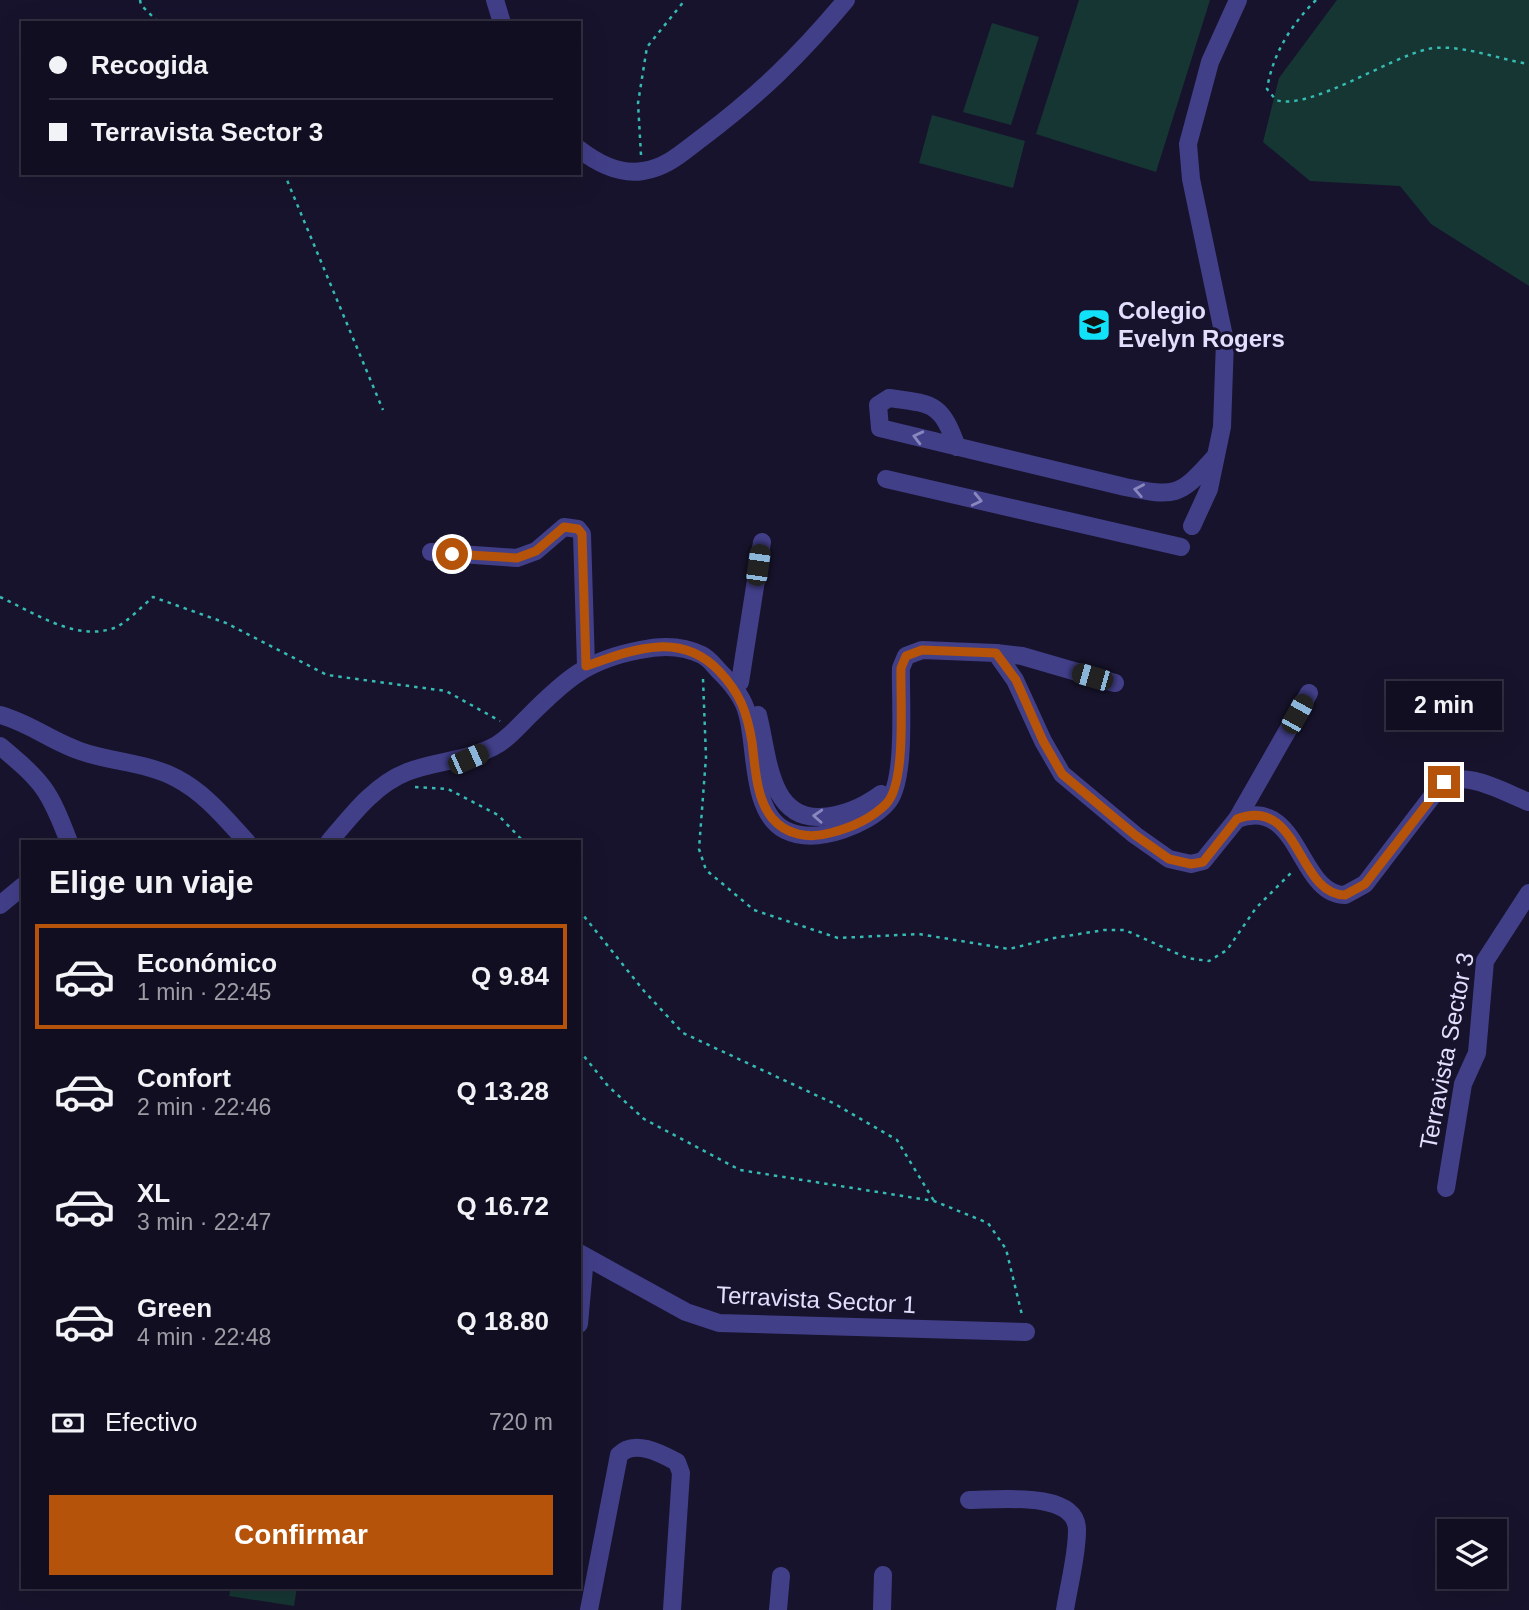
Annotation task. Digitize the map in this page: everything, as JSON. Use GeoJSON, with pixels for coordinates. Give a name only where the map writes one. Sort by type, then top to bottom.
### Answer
{"type":"FeatureCollection","features":[{"type":"Feature","properties":{"kind":"street"},"geometry":{"type":"LineString","coordinates":[[495,0],[501,21]]}},
{"type":"Feature","properties":{"kind":"street"},"geometry":{"type":"LineString","coordinates":[[581,151],[597,164],[642,172],[664,166],[753,99],[808,46],[846,0]]}},
{"type":"Feature","properties":{"kind":"street"},"geometry":{"type":"LineString","coordinates":[[1178,491],[1192,526],[1209,489],[1217,456],[1222,426],[1225,341],[1191,179],[1188,144],[1210,62],[1238,0]]}},
{"type":"Feature","properties":{"kind":"street"},"geometry":{"type":"LineString","coordinates":[[957,447],[944,415],[925,404],[892,398],[884,399],[877,408],[880,428],[957,447],[1125,487],[1161,494],[1178,491],[1192,483],[1217,456]]}},
{"type":"Feature","properties":{"kind":"street"},"geometry":{"type":"LineString","coordinates":[[886,479],[1181,547]]}},
{"type":"Feature","properties":{"kind":"street"},"geometry":{"type":"LineString","coordinates":[[431,552],[517,558],[536,551],[564,527],[578,529],[582,534],[586,666]]}},
{"type":"Feature","properties":{"kind":"street"},"geometry":{"type":"LineString","coordinates":[[740,682],[762,542]]}},
{"type":"Feature","properties":{"kind":"street"},"geometry":{"type":"LineString","coordinates":[[331,840],[358,808],[384,785],[408,771],[468,759],[496,746],[559,686],[586,666],[622,653],[661,646],[679,647],[701,654],[716,668],[742,700],[748,714],[762,799],[770,816],[783,829],[802,836],[824,835],[845,829],[864,820],[888,803],[898,777],[901,757],[901,668],[906,656],[922,650],[1022,656],[1115,684]]}},
{"type":"Feature","properties":{"kind":"street"},"geometry":{"type":"LineString","coordinates":[[996,653],[1016,680],[1043,741],[1062,774],[1135,835],[1169,859],[1191,864],[1203,862],[1237,819],[1309,692]]}},
{"type":"Feature","properties":{"kind":"street"},"geometry":{"type":"LineString","coordinates":[[716,668],[740,682],[758,715],[778,794],[790,810],[814,818],[834,817],[858,809],[880,795],[898,777]]}},
{"type":"Feature","properties":{"kind":"street"},"geometry":{"type":"LineString","coordinates":[[0,715],[17,720],[82,752],[125,761],[174,777],[208,800],[245,840]]}},
{"type":"Feature","properties":{"kind":"street"},"geometry":{"type":"LineString","coordinates":[[0,746],[37,778],[53,799],[68,840]]}},
{"type":"Feature","properties":{"kind":"street"},"geometry":{"type":"LineString","coordinates":[[1237,819],[1258,816],[1273,819],[1328,890],[1345,895],[1365,884],[1444,782],[1464,779],[1529,802]]}},
{"type":"Feature","properties":{"kind":"street"},"geometry":{"type":"LineString","coordinates":[[0,905],[21,888]]}},
{"type":"Feature","properties":{"kind":"street","name":"Terravista Sector 3"},"geometry":{"type":"LineString","coordinates":[[1447,1188],[1463,1084],[1476,1062],[1485,961],[1529,892]]}},
{"type":"Feature","properties":{"kind":"street"},"geometry":{"type":"LineString","coordinates":[[581,1278],[582,1255]]}},
{"type":"Feature","properties":{"kind":"street","name":"Terravista Sector 1"},"geometry":{"type":"LineString","coordinates":[[582,1255],[686,1312],[719,1323],[1026,1332]]}},
{"type":"Feature","properties":{"kind":"street"},"geometry":{"type":"LineString","coordinates":[[589,1610],[619,1455],[625,1448],[633,1446],[677,1462],[681,1473],[672,1610]]}},
{"type":"Feature","properties":{"kind":"street"},"geometry":{"type":"LineString","coordinates":[[969,1500],[1052,1502],[1069,1510],[1077,1529],[1065,1610]]}},
{"type":"Feature","properties":{"kind":"street"},"geometry":{"type":"LineString","coordinates":[[882,1610],[883,1575]]}},
{"type":"Feature","properties":{"kind":"street"},"geometry":{"type":"LineString","coordinates":[[778,1610],[781,1576]]}},
{"type":"Feature","properties":{"kind":"path"},"geometry":{"type":"LineString","coordinates":[[139,0],[157,21]]}},
{"type":"Feature","properties":{"kind":"path"},"geometry":{"type":"LineString","coordinates":[[642,172],[638,103],[647,47],[684,0]]}},
{"type":"Feature","properties":{"kind":"path"},"geometry":{"type":"LineString","coordinates":[[1317,0],[1303,14],[1274,56],[1267,89],[1276,100],[1292,103],[1309,99],[1392,61],[1444,47],[1529,64]]}},
{"type":"Feature","properties":{"kind":"path"},"geometry":{"type":"LineString","coordinates":[[285,175],[383,411]]}},
{"type":"Feature","properties":{"kind":"path"},"geometry":{"type":"LineString","coordinates":[[0,597],[54,623],[84,631],[115,628],[153,597],[226,623],[327,675],[446,691],[515,729]]}},
{"type":"Feature","properties":{"kind":"path"},"geometry":{"type":"LineString","coordinates":[[701,654],[706,757],[699,849],[706,870],[754,910],[838,938],[919,934],[1009,949],[1054,938],[1104,930],[1125,930],[1187,958],[1209,961],[1227,950],[1256,908],[1304,859]]}},
{"type":"Feature","properties":{"kind":"path"},"geometry":{"type":"LineString","coordinates":[[384,785],[449,789],[498,815],[522,840]]}},
{"type":"Feature","properties":{"kind":"path"},"geometry":{"type":"LineString","coordinates":[[581,913],[643,991],[683,1033],[835,1104],[897,1140],[934,1201]]}},
{"type":"Feature","properties":{"kind":"path"},"geometry":{"type":"LineString","coordinates":[[581,1052],[608,1086],[644,1119],[740,1170],[934,1201],[988,1223],[1006,1249],[1026,1332]]}},
{"type":"Feature","properties":{"kind":"green space"},"geometry":{"type":"Polygon","coordinates":[[[1079,0],[1210,0],[1156,172],[1036,134],[1079,0]]]}},
{"type":"Feature","properties":{"kind":"green space"},"geometry":{"type":"Polygon","coordinates":[[[1337,0],[1529,0],[1529,286],[1431,224],[1400,186],[1310,181],[1263,142],[1279,78],[1337,0]]]}},
{"type":"Feature","properties":{"kind":"green space"},"geometry":{"type":"Polygon","coordinates":[[[992,23],[1039,37],[1011,125],[963,112],[992,23]]]}},
{"type":"Feature","properties":{"kind":"green space"},"geometry":{"type":"Polygon","coordinates":[[[932,115],[1025,141],[1013,188],[919,163],[932,115]]]}},
{"type":"Feature","properties":{"kind":"green space"},"geometry":{"type":"Polygon","coordinates":[[[231,1589],[297,1589],[294,1606],[229,1596],[231,1589]]]}},
{"type":"Feature","properties":{"kind":"place","name":"Colegio Evelyn Rogers"},"geometry":{"type":"Point","coordinates":[1094,325]}},
{"type":"Feature","properties":{"kind":"route"},"geometry":{"type":"LineString","coordinates":[[452,554],[517,558],[536,551],[549,541],[557,530],[564,527],[578,529],[582,534],[586,666],[622,653],[661,646],[679,647],[708,659],[730,682],[748,714],[757,778],[770,816],[783,829],[802,836],[824,835],[845,829],[864,820],[888,803],[894,792],[901,757],[901,668],[906,656],[916,650],[996,653],[1016,680],[1043,741],[1062,774],[1135,835],[1177,862],[1203,862],[1237,819],[1266,816],[1279,824],[1328,890],[1345,895],[1365,884],[1444,782]]}}]}
